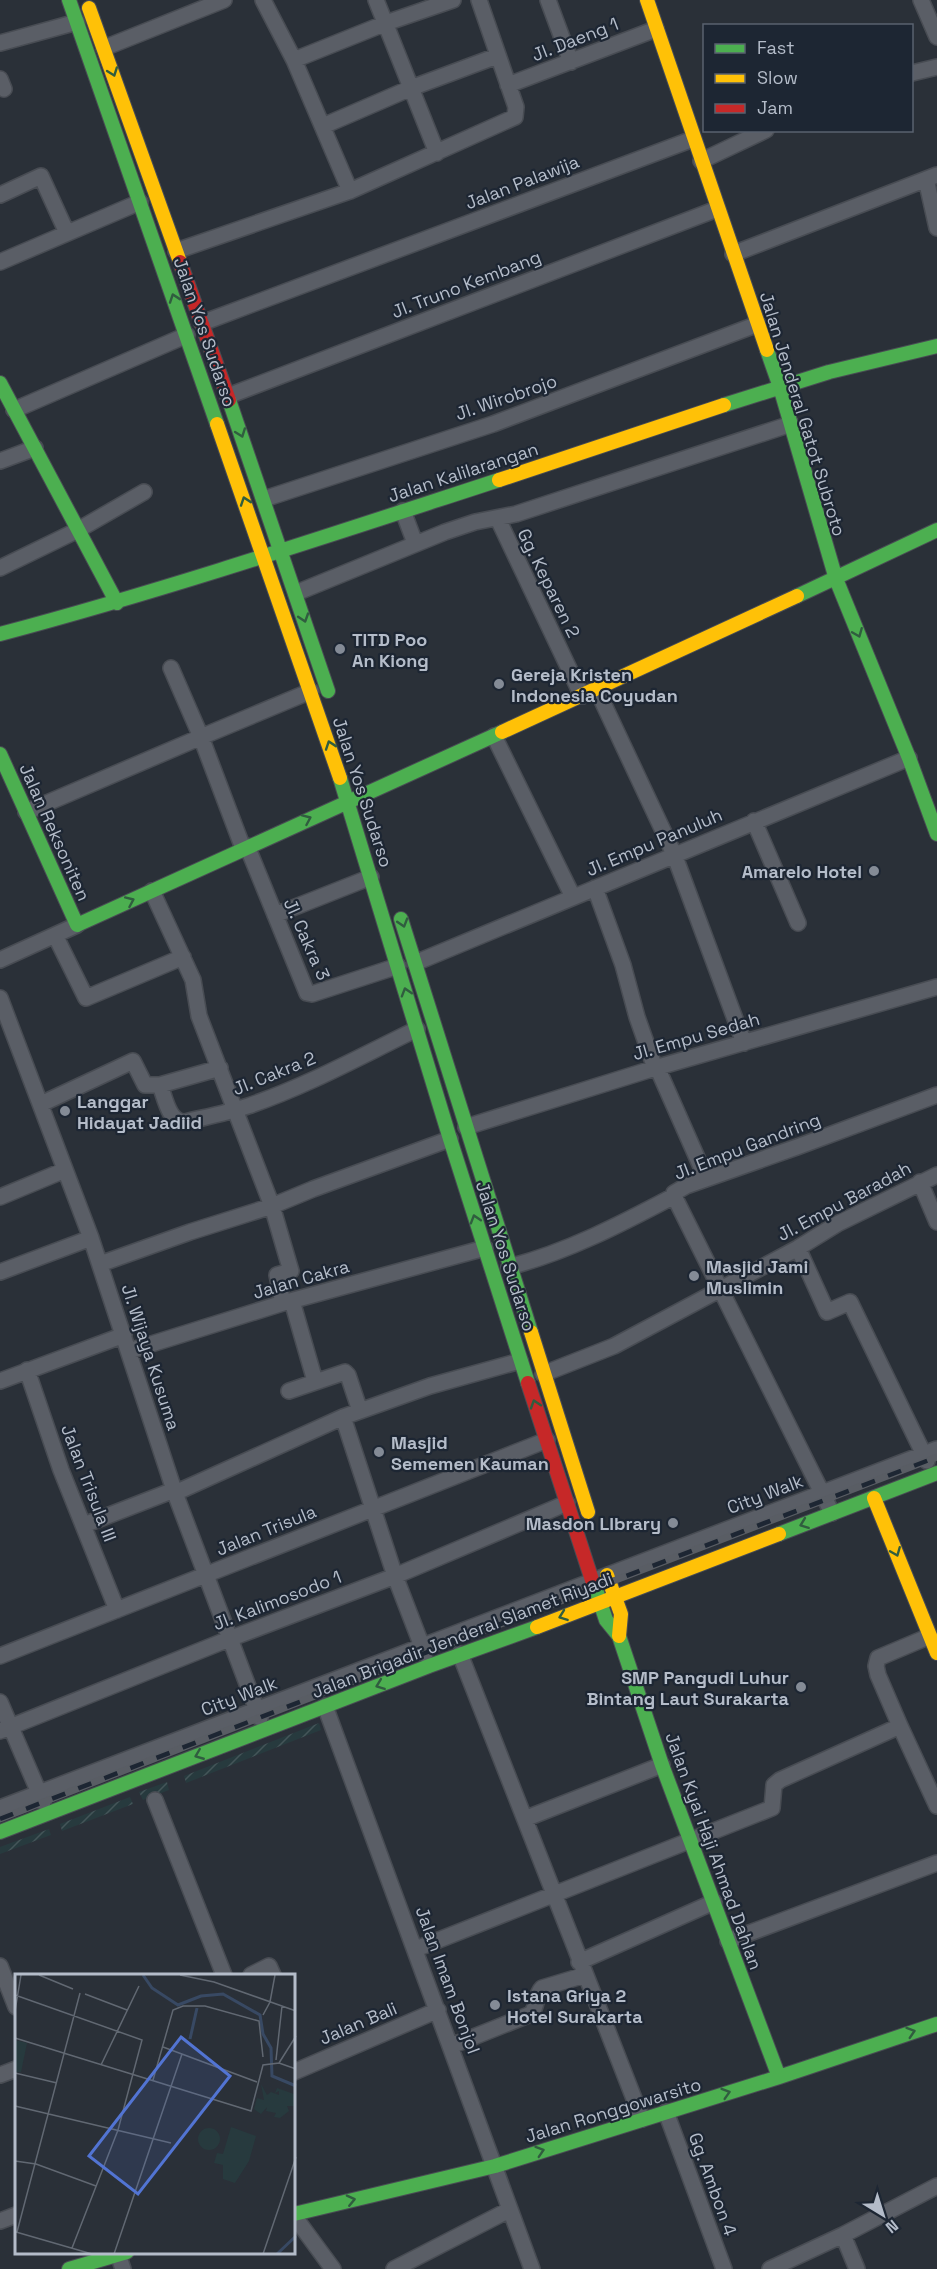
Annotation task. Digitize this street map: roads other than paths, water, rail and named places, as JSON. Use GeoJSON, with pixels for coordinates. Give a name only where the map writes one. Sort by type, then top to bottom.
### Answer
{"type":"FeatureCollection","features":[{"type":"Feature","properties":{"kind":"main road","name":"Jalan Yos Sudarso"},"geometry":{"type":"LineString","coordinates":[[69,0],[265,557],[348,801],[450,1139],[599,1603]]}},
{"type":"Feature","properties":{"kind":"main road","name":"Jalan Yos Sudarso"},"geometry":{"type":"LineString","coordinates":[[86,0],[264,498],[333,705]]}},
{"type":"Feature","properties":{"kind":"main road","name":"Jalan Jenderal Gatot Subroto"},"geometry":{"type":"LineString","coordinates":[[647,0],[700,161],[780,387],[836,579],[909,758],[930,797],[937,834]]}},
{"type":"Feature","properties":{"kind":"main road","name":"Jalan Kalilarangan"},"geometry":{"type":"LineString","coordinates":[[0,634],[117,603],[265,557],[780,387],[829,372],[937,346]]}},
{"type":"Feature","properties":{"kind":"main road"},"geometry":{"type":"LineString","coordinates":[[0,383],[117,603]]}},
{"type":"Feature","properties":{"kind":"main road"},"geometry":{"type":"LineString","coordinates":[[76,925],[362,794],[597,690],[937,530]]}},
{"type":"Feature","properties":{"kind":"main road","name":"Jalan Reksoniten"},"geometry":{"type":"LineString","coordinates":[[2,764],[76,925]]}},
{"type":"Feature","properties":{"kind":"main road","name":"Jalan Yos Sudarso"},"geometry":{"type":"LineString","coordinates":[[397,907],[593,1530]]}},
{"type":"Feature","properties":{"kind":"main road"},"geometry":{"type":"LineString","coordinates":[[450,1139],[467,1130]]}},
{"type":"Feature","properties":{"kind":"main road","name":"Jalan Brigadir Jenderal Slamet Riyadi"},"geometry":{"type":"LineString","coordinates":[[0,1832],[935,1474]]}},
{"type":"Feature","properties":{"kind":"main road"},"geometry":{"type":"LineString","coordinates":[[874,1498],[937,1653]]}},
{"type":"Feature","properties":{"kind":"main road"},"geometry":{"type":"LineString","coordinates":[[606,1569],[615,1598]]}},
{"type":"Feature","properties":{"kind":"main road","name":"Jalan Kyai Haji Ahmad Dahlan"},"geometry":{"type":"LineString","coordinates":[[615,1598],[621,1614],[619,1636]]}},
{"type":"Feature","properties":{"kind":"main road","name":"Jalan Kyai Haji Ahmad Dahlan"},"geometry":{"type":"LineString","coordinates":[[599,1603],[606,1620],[619,1636],[662,1765],[779,2077]]}},
{"type":"Feature","properties":{"kind":"main road","name":"Jalan Ronggowarsito"},"geometry":{"type":"LineString","coordinates":[[296,2215],[495,2166],[779,2077],[937,2024]]}},
{"type":"Feature","properties":{"kind":"main road"},"geometry":{"type":"LineString","coordinates":[[69,2269],[123,2259]]}},
{"type":"Feature","properties":{"kind":"street"},"geometry":{"type":"LineString","coordinates":[[104,48],[224,0]]}},
{"type":"Feature","properties":{"kind":"street"},"geometry":{"type":"LineString","coordinates":[[264,0],[294,60],[350,191]]}},
{"type":"Feature","properties":{"kind":"street"},"geometry":{"type":"LineString","coordinates":[[376,0],[437,153]]}},
{"type":"Feature","properties":{"kind":"street"},"geometry":{"type":"LineString","coordinates":[[294,60],[386,23],[453,0]]}},
{"type":"Feature","properties":{"kind":"street"},"geometry":{"type":"LineString","coordinates":[[177,251],[350,191],[515,117],[516,107],[479,0]]}},
{"type":"Feature","properties":{"kind":"street"},"geometry":{"type":"LineString","coordinates":[[549,0],[571,62]]}},
{"type":"Feature","properties":{"kind":"street"},"geometry":{"type":"LineString","coordinates":[[921,0],[937,37]]}},
{"type":"Feature","properties":{"kind":"street"},"geometry":{"type":"LineString","coordinates":[[0,44],[77,22]]}},
{"type":"Feature","properties":{"kind":"street","name":"Jl. Daeng 1"},"geometry":{"type":"LineString","coordinates":[[508,85],[656,29]]}},
{"type":"Feature","properties":{"kind":"street"},"geometry":{"type":"LineString","coordinates":[[323,126],[411,88],[497,56]]}},
{"type":"Feature","properties":{"kind":"street"},"geometry":{"type":"LineString","coordinates":[[913,73],[937,67]]}},
{"type":"Feature","properties":{"kind":"street"},"geometry":{"type":"LineString","coordinates":[[700,161],[762,132]]}},
{"type":"Feature","properties":{"kind":"street","name":"Jalan Palawija"},"geometry":{"type":"LineString","coordinates":[[202,323],[693,139]]}},
{"type":"Feature","properties":{"kind":"street"},"geometry":{"type":"LineString","coordinates":[[0,195],[41,176],[67,233]]}},
{"type":"Feature","properties":{"kind":"street"},"geometry":{"type":"LineString","coordinates":[[733,254],[932,177],[937,228]]}},
{"type":"Feature","properties":{"kind":"street"},"geometry":{"type":"LineString","coordinates":[[0,262],[140,202]]}},
{"type":"Feature","properties":{"kind":"street","name":"Jl. Truno Kembang"},"geometry":{"type":"LineString","coordinates":[[228,396],[717,209]]}},
{"type":"Feature","properties":{"kind":"street","name":"Jl. Wirobrojo"},"geometry":{"type":"LineString","coordinates":[[264,498],[493,424],[758,324]]}},
{"type":"Feature","properties":{"kind":"street"},"geometry":{"type":"LineString","coordinates":[[14,410],[187,335]]}},
{"type":"Feature","properties":{"kind":"street"},"geometry":{"type":"LineString","coordinates":[[296,593],[415,543],[475,522],[498,519],[791,424]]}},
{"type":"Feature","properties":{"kind":"street"},"geometry":{"type":"LineString","coordinates":[[0,461],[35,448]]}},
{"type":"Feature","properties":{"kind":"street"},"geometry":{"type":"LineString","coordinates":[[0,568],[78,531],[144,492]]}},
{"type":"Feature","properties":{"kind":"street"},"geometry":{"type":"LineString","coordinates":[[403,511],[415,543]]}},
{"type":"Feature","properties":{"kind":"street","name":"Gg. Keparen 2"},"geometry":{"type":"LineString","coordinates":[[498,519],[582,696]]}},
{"type":"Feature","properties":{"kind":"street","name":"Jl. Cakra 3"},"geometry":{"type":"LineString","coordinates":[[171,668],[307,993],[312,994],[398,966]]}},
{"type":"Feature","properties":{"kind":"street"},"geometry":{"type":"LineString","coordinates":[[597,690],[675,854],[744,1043]]}},
{"type":"Feature","properties":{"kind":"street"},"geometry":{"type":"LineString","coordinates":[[26,812],[311,691]]}},
{"type":"Feature","properties":{"kind":"street"},"geometry":{"type":"LineString","coordinates":[[494,736],[573,897]]}},
{"type":"Feature","properties":{"kind":"street","name":"Jl. Empu Panuluh"},"geometry":{"type":"LineString","coordinates":[[415,963],[909,758]]}},
{"type":"Feature","properties":{"kind":"street"},"geometry":{"type":"LineString","coordinates":[[754,821],[798,923]]}},
{"type":"Feature","properties":{"kind":"street"},"geometry":{"type":"LineString","coordinates":[[275,915],[371,877]]}},
{"type":"Feature","properties":{"kind":"street"},"geometry":{"type":"LineString","coordinates":[[595,888],[623,965],[637,1017],[656,1068],[706,1178]]}},
{"type":"Feature","properties":{"kind":"street"},"geometry":{"type":"LineString","coordinates":[[152,891],[193,980],[199,1016],[272,1206],[291,1271],[278,1275],[315,1381]]}},
{"type":"Feature","properties":{"kind":"street"},"geometry":{"type":"LineString","coordinates":[[0,960],[76,925]]}},
{"type":"Feature","properties":{"kind":"street"},"geometry":{"type":"LineString","coordinates":[[55,935],[86,998],[183,957]]}},
{"type":"Feature","properties":{"kind":"street","name":"Jl. Empu Sedah"},"geometry":{"type":"LineString","coordinates":[[467,1130],[656,1068],[937,987]]}},
{"type":"Feature","properties":{"kind":"street","name":"Jl. Wijaya Kusuma"},"geometry":{"type":"LineString","coordinates":[[0,998],[6,1029],[41,1104],[91,1238],[175,1492],[264,1730]]}},
{"type":"Feature","properties":{"kind":"street","name":"Jl. Cakra 2"},"geometry":{"type":"LineString","coordinates":[[160,1085],[172,1116],[180,1123],[236,1110],[314,1079],[417,1029]]}},
{"type":"Feature","properties":{"kind":"street"},"geometry":{"type":"LineString","coordinates":[[41,1104],[134,1061],[144,1084],[160,1085],[220,1068]]}},
{"type":"Feature","properties":{"kind":"street","name":"Jl. Empu Gandring"},"geometry":{"type":"LineString","coordinates":[[509,1267],[543,1258],[580,1242],[674,1196],[680,1188],[797,1148],[937,1095]]}},
{"type":"Feature","properties":{"kind":"street"},"geometry":{"type":"LineString","coordinates":[[100,1264],[272,1206],[334,1180],[450,1139]]}},
{"type":"Feature","properties":{"kind":"street"},"geometry":{"type":"LineString","coordinates":[[0,1197],[65,1170]]}},
{"type":"Feature","properties":{"kind":"street","name":"Jl. Empu Baradah"},"geometry":{"type":"LineString","coordinates":[[543,1374],[614,1346],[798,1248],[837,1224],[937,1175]]}},
{"type":"Feature","properties":{"kind":"street"},"geometry":{"type":"LineString","coordinates":[[920,1182],[937,1222]]}},
{"type":"Feature","properties":{"kind":"street"},"geometry":{"type":"LineString","coordinates":[[674,1196],[832,1514]]}},
{"type":"Feature","properties":{"kind":"street"},"geometry":{"type":"LineString","coordinates":[[0,1272],[91,1238]]}},
{"type":"Feature","properties":{"kind":"street","name":"Jalan Cakra"},"geometry":{"type":"LineString","coordinates":[[129,1351],[287,1302],[485,1248]]}},
{"type":"Feature","properties":{"kind":"street"},"geometry":{"type":"LineString","coordinates":[[798,1248],[827,1312],[850,1302],[930,1452],[935,1474]]}},
{"type":"Feature","properties":{"kind":"street"},"geometry":{"type":"LineString","coordinates":[[0,1381],[124,1335]]}},
{"type":"Feature","properties":{"kind":"street"},"geometry":{"type":"LineString","coordinates":[[84,1526],[175,1492],[343,1417],[430,1386],[520,1361]]}},
{"type":"Feature","properties":{"kind":"street","name":"Jalan Trisula III"},"geometry":{"type":"LineString","coordinates":[[27,1370],[51,1441],[117,1610]]}},
{"type":"Feature","properties":{"kind":"street"},"geometry":{"type":"LineString","coordinates":[[289,1391],[345,1372],[360,1411]]}},
{"type":"Feature","properties":{"kind":"street"},"geometry":{"type":"LineString","coordinates":[[343,1417],[395,1576],[429,1666]]}},
{"type":"Feature","properties":{"kind":"street","name":"Jalan Trisula"},"geometry":{"type":"LineString","coordinates":[[0,1656],[547,1440]]}},
{"type":"Feature","properties":{"kind":"street","name":"City Walk"},"geometry":{"type":"LineString","coordinates":[[0,1808],[592,1580],[606,1569],[703,1539],[930,1452]]}},
{"type":"Feature","properties":{"kind":"street","name":"Jl. Kalimosodo 1"},"geometry":{"type":"LineString","coordinates":[[5,1729],[229,1639],[395,1576],[567,1503]]}},
{"type":"Feature","properties":{"kind":"street"},"geometry":{"type":"LineString","coordinates":[[703,1539],[711,1559]]}},
{"type":"Feature","properties":{"kind":"street"},"geometry":{"type":"LineString","coordinates":[[930,1636],[878,1658],[876,1666],[900,1726],[937,1806]]}},
{"type":"Feature","properties":{"kind":"street"},"geometry":{"type":"LineString","coordinates":[[460,1654],[642,2119]]}},
{"type":"Feature","properties":{"kind":"street"},"geometry":{"type":"LineString","coordinates":[[0,1702],[5,1729],[48,1813]]}},
{"type":"Feature","properties":{"kind":"street","name":"Jalan Imam Bonjol"},"geometry":{"type":"LineString","coordinates":[[325,1706],[532,2269]]}},
{"type":"Feature","properties":{"kind":"street"},"geometry":{"type":"LineString","coordinates":[[416,1949],[772,1808],[774,1785],[780,1780],[900,1726]]}},
{"type":"Feature","properties":{"kind":"street"},"geometry":{"type":"LineString","coordinates":[[526,1818],[662,1765]]}},
{"type":"Feature","properties":{"kind":"street"},"geometry":{"type":"LineString","coordinates":[[155,1800],[224,1974]]}},
{"type":"Feature","properties":{"kind":"street"},"geometry":{"type":"LineString","coordinates":[[728,1941],[937,1863]]}},
{"type":"Feature","properties":{"kind":"street"},"geometry":{"type":"LineString","coordinates":[[451,2046],[531,2014],[535,2008],[537,1993],[542,1988],[714,1902]]}},
{"type":"Feature","properties":{"kind":"street"},"geometry":{"type":"LineString","coordinates":[[253,1974],[268,1965],[272,1974]]}},
{"type":"Feature","properties":{"kind":"street"},"geometry":{"type":"LineString","coordinates":[[0,1966],[15,2004]]}},
{"type":"Feature","properties":{"kind":"street","name":"Jalan Bali"},"geometry":{"type":"LineString","coordinates":[[296,2071],[438,2010]]}},
{"type":"Feature","properties":{"kind":"street","name":"Gg. Ambon 4"},"geometry":{"type":"LineString","coordinates":[[666,2112],[724,2269]]}},
{"type":"Feature","properties":{"kind":"street"},"geometry":{"type":"LineString","coordinates":[[770,2269],[843,2235],[937,2186]]}},
{"type":"Feature","properties":{"kind":"street"},"geometry":{"type":"LineString","coordinates":[[394,2269],[509,2210]]}},
{"type":"Feature","properties":{"kind":"street"},"geometry":{"type":"LineString","coordinates":[[0,2221],[15,2215]]}},
{"type":"Feature","properties":{"kind":"street"},"geometry":{"type":"LineString","coordinates":[[296,2218],[333,2269]]}},
{"type":"Feature","properties":{"kind":"street"},"geometry":{"type":"LineString","coordinates":[[843,2235],[857,2269]]}},
{"type":"Feature","properties":{"kind":"railway"},"geometry":{"type":"LineString","coordinates":[[0,1819],[937,1457]]}},
{"type":"Feature","properties":{"kind":"place","name":"TITD Poo An Kiong"},"geometry":{"type":"Point","coordinates":[340,649]}},
{"type":"Feature","properties":{"kind":"place","name":"Gereja Kristen Indonesia Coyudan"},"geometry":{"type":"Point","coordinates":[499,684]}},
{"type":"Feature","properties":{"kind":"place","name":"Amarelo Hotel"},"geometry":{"type":"Point","coordinates":[874,871]}},
{"type":"Feature","properties":{"kind":"place","name":"Langgar Hidayat Jadiid"},"geometry":{"type":"Point","coordinates":[65,1111]}},
{"type":"Feature","properties":{"kind":"place","name":"Masjid Jami Muslimin"},"geometry":{"type":"Point","coordinates":[694,1276]}},
{"type":"Feature","properties":{"kind":"place","name":"Masjid Sememen Kauman"},"geometry":{"type":"Point","coordinates":[379,1452]}},
{"type":"Feature","properties":{"kind":"place","name":"Masdon LIbrary"},"geometry":{"type":"Point","coordinates":[673,1523]}},
{"type":"Feature","properties":{"kind":"place","name":"SMP Pangudi Luhur Bintang Laut Surakarta"},"geometry":{"type":"Point","coordinates":[801,1687]}},
{"type":"Feature","properties":{"kind":"place","name":"Istana Griya 2 Hotel Surakarta"},"geometry":{"type":"Point","coordinates":[495,2005]}}]}
